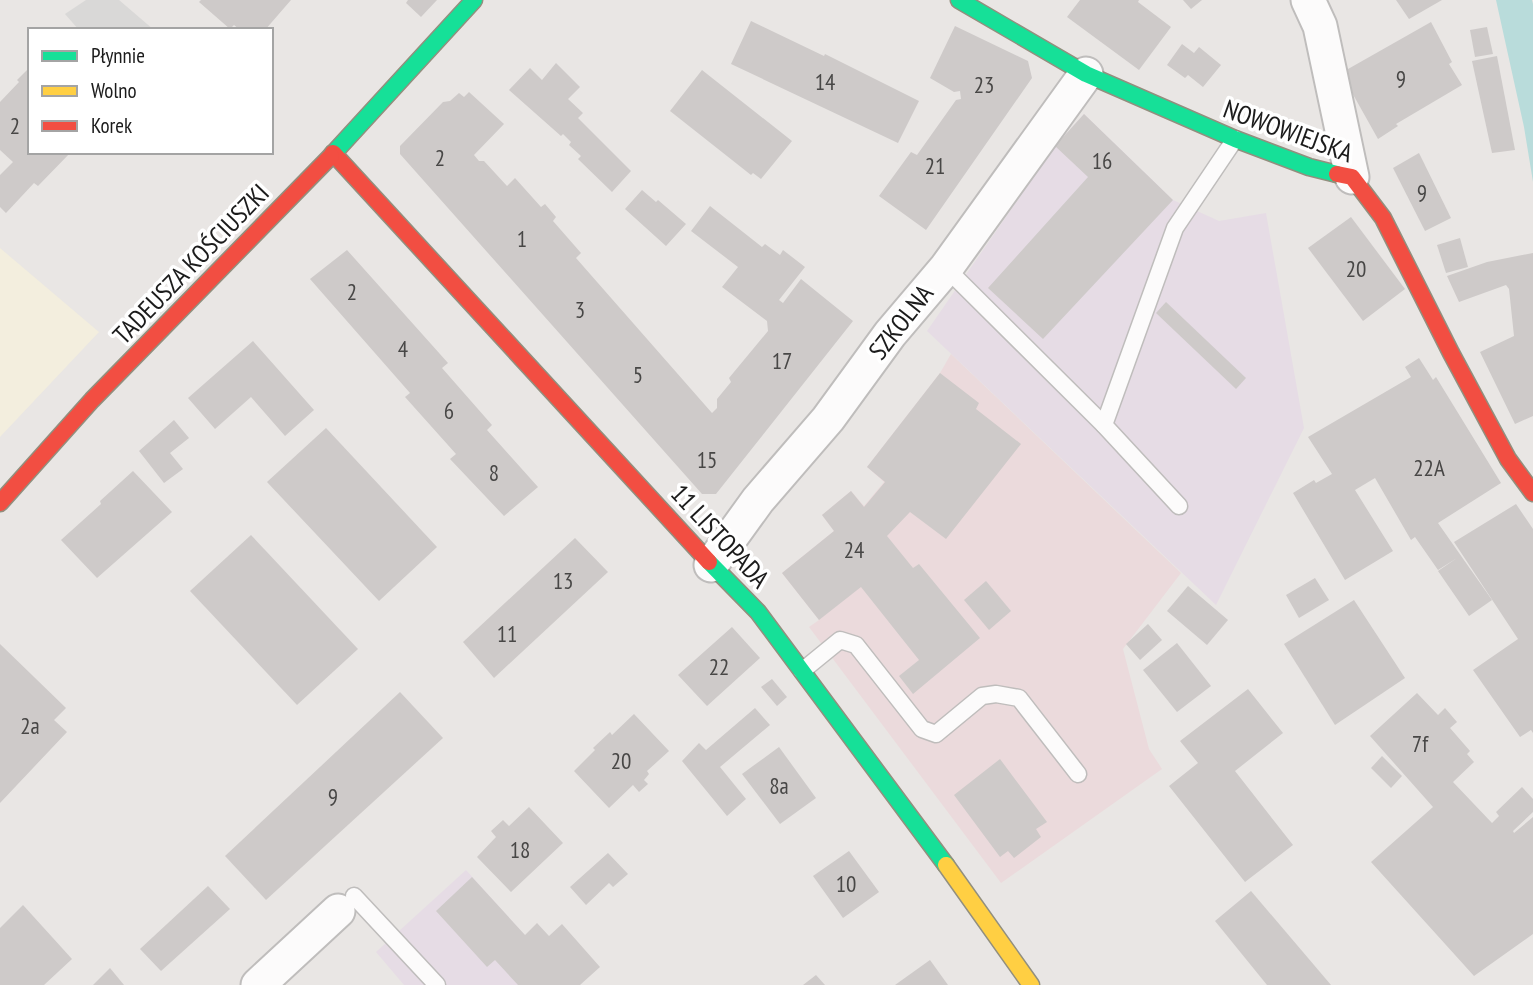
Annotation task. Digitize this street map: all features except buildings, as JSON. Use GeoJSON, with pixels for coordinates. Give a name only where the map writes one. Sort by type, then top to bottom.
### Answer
{"type":"FeatureCollection","features":[{"type":"Feature","properties":{"kind":"street","name":"TADEUSZA KOŚCIUSZKI"},"geometry":{"type":"LineString","coordinates":[[0,503],[92,400],[333,153],[474,0]]}},
{"type":"Feature","properties":{"kind":"street","name":"NOWOWIEJSKA"},"geometry":{"type":"LineString","coordinates":[[959,0],[1086,74],[1235,139],[1309,167],[1352,177],[1383,218],[1508,459],[1533,493]]}},
{"type":"Feature","properties":{"kind":"street"},"geometry":{"type":"LineString","coordinates":[[1308,0],[1320,26],[1352,177]]}},
{"type":"Feature","properties":{"kind":"street","name":"SZKOLNA"},"geometry":{"type":"LineString","coordinates":[[711,565],[758,500],[828,419],[890,334],[946,268],[1086,74]]}},
{"type":"Feature","properties":{"kind":"street","name":"11 LISTOPADA"},"geometry":{"type":"LineString","coordinates":[[333,153],[711,565],[758,612],[929,839],[1031,985]]}},
{"type":"Feature","properties":{"kind":"street"},"geometry":{"type":"LineString","coordinates":[[258,985],[346,904]]}},
{"type":"Feature","properties":{"kind":"lane"},"geometry":{"type":"LineString","coordinates":[[1104,425],[1175,228],[1235,139]]}},
{"type":"Feature","properties":{"kind":"lane"},"geometry":{"type":"LineString","coordinates":[[946,268],[1104,425],[1179,506]]}},
{"type":"Feature","properties":{"kind":"lane"},"geometry":{"type":"LineString","coordinates":[[802,671],[840,640],[856,645],[922,729],[936,734],[982,696],[996,694],[1019,698],[1078,774]]}},
{"type":"Feature","properties":{"kind":"lane"},"geometry":{"type":"LineString","coordinates":[[346,904],[437,985]]}},
{"type":"Feature","properties":{"kind":"shaded area"},"geometry":{"type":"Polygon","coordinates":[[[86,0],[119,0],[152,28],[77,28],[65,14],[86,0]]]}},
{"type":"Feature","properties":{"kind":"shaded area"},"geometry":{"type":"Polygon","coordinates":[[[1084,114],[1173,200],[1219,221],[1266,213],[1304,428],[1216,605],[927,331],[1055,146],[1084,114]]]}},
{"type":"Feature","properties":{"kind":"shaded area"},"geometry":{"type":"Polygon","coordinates":[[[0,248],[99,332],[0,437],[0,248]]]}},
{"type":"Feature","properties":{"kind":"shaded area"},"geometry":{"type":"Polygon","coordinates":[[[951,354],[1181,573],[1123,649],[1149,749],[1162,769],[1001,883],[809,627],[819,620],[782,573],[834,531],[822,515],[851,491],[864,506],[884,482],[867,467],[940,373],[951,354]]]}},
{"type":"Feature","properties":{"kind":"shaded area"},"geometry":{"type":"Polygon","coordinates":[[[466,870],[570,985],[404,985],[376,952],[466,870]]]}},
{"type":"Feature","properties":{"kind":"water"},"geometry":{"type":"Polygon","coordinates":[[[1496,0],[1532,0],[1533,4],[1533,182],[1524,127],[1496,0]]]}},
{"type":"Feature","properties":{"kind":"traffic: fast"},"geometry":{"type":"LineString","coordinates":[[331,156],[474,0]]}},
{"type":"Feature","properties":{"kind":"traffic: fast"},"geometry":{"type":"LineString","coordinates":[[959,0],[1086,74],[1235,139],[1309,167],[1337,174]]}},
{"type":"Feature","properties":{"kind":"traffic: fast"},"geometry":{"type":"LineString","coordinates":[[709,562],[758,612],[946,865]]}},
{"type":"Feature","properties":{"kind":"traffic: slow"},"geometry":{"type":"LineString","coordinates":[[946,865],[1031,985]]}},
{"type":"Feature","properties":{"kind":"traffic: jam"},"geometry":{"type":"LineString","coordinates":[[333,153],[709,562]]}},
{"type":"Feature","properties":{"kind":"traffic: jam"},"geometry":{"type":"LineString","coordinates":[[0,503],[92,400],[331,156]]}},
{"type":"Feature","properties":{"kind":"traffic: jam"},"geometry":{"type":"LineString","coordinates":[[1337,174],[1352,177],[1383,218],[1508,459],[1533,493]]}}]}
